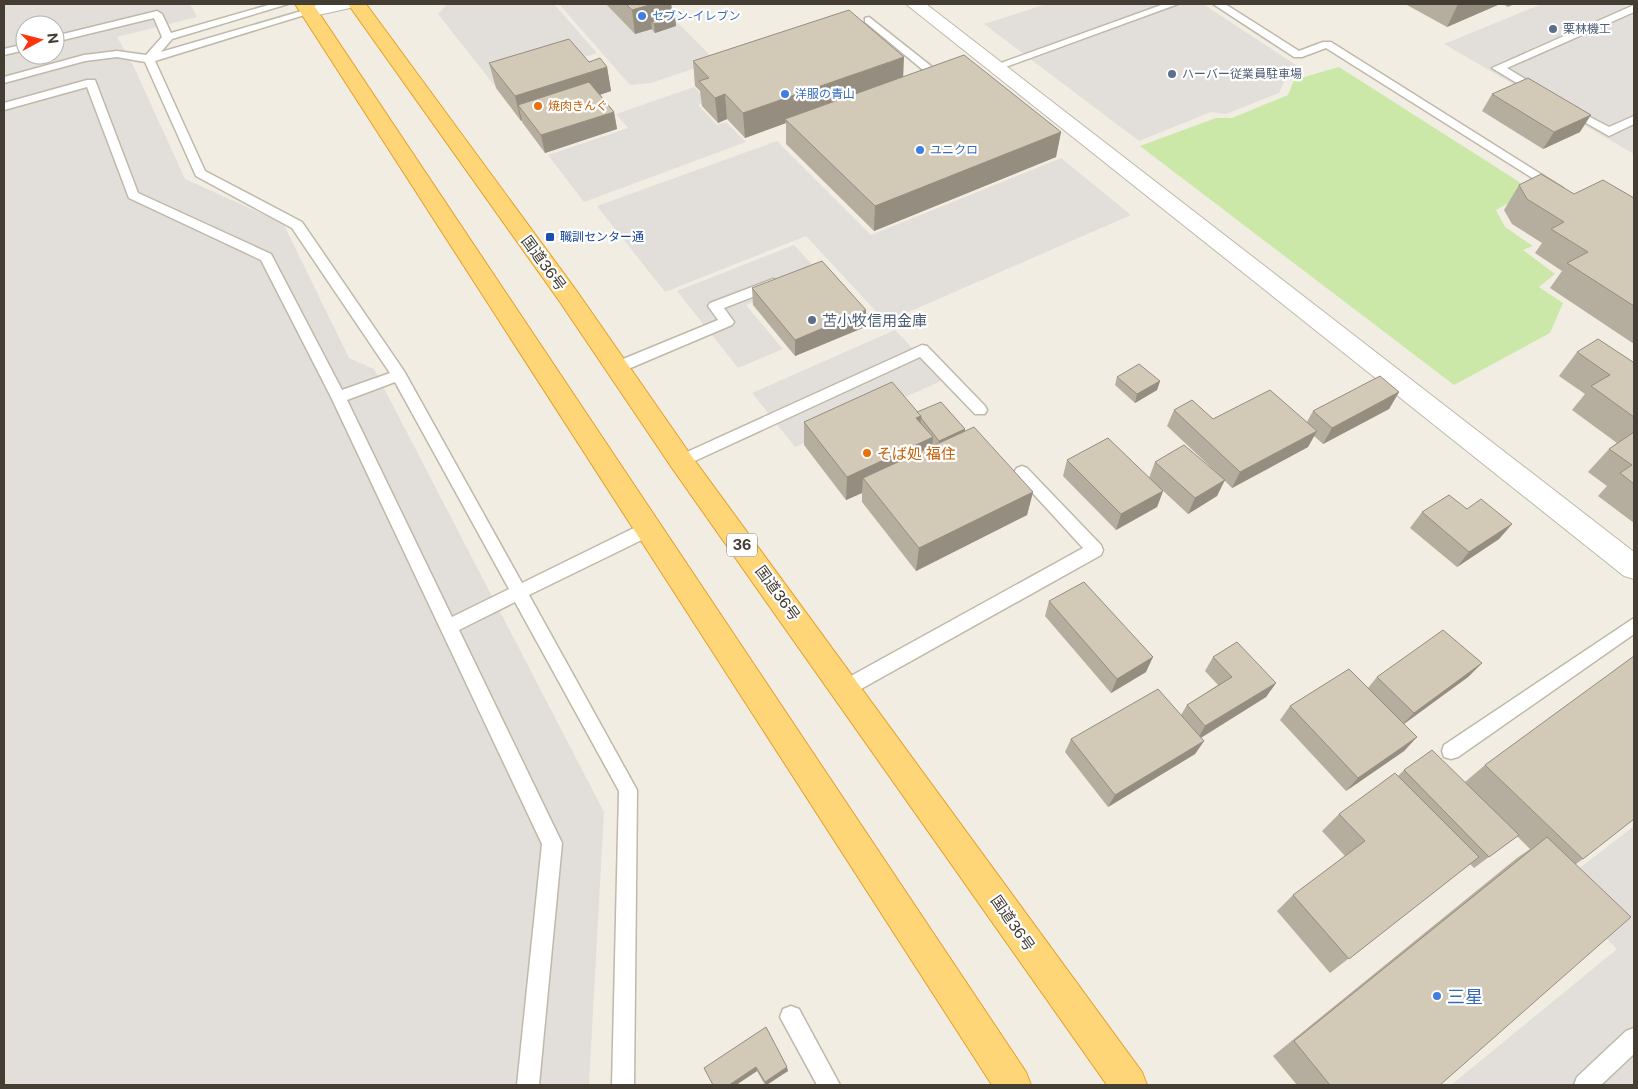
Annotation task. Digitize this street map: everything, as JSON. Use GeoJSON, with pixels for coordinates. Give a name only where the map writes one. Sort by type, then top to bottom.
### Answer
{"type":"FeatureCollection","features":[{"type":"Feature","properties":{"kind":"highway","name":"国道36号"},"geometry":{"type":"LineString","coordinates":[[357,4],[568,296],[681,461],[846,688],[1128,1085]]}},
{"type":"Feature","properties":{"kind":"highway"},"geometry":{"type":"LineString","coordinates":[[307,8],[1013,1085]]}},
{"type":"Feature","properties":{"kind":"street"},"geometry":{"type":"LineString","coordinates":[[307,8],[344,4]]}},
{"type":"Feature","properties":{"kind":"street"},"geometry":{"type":"LineString","coordinates":[[915,4],[1634,568]]}},
{"type":"Feature","properties":{"kind":"lane"},"geometry":{"type":"LineString","coordinates":[[152,4],[168,36]]}},
{"type":"Feature","properties":{"kind":"lane"},"geometry":{"type":"LineString","coordinates":[[148,59],[168,36],[283,4]]}},
{"type":"Feature","properties":{"kind":"lane"},"geometry":{"type":"LineString","coordinates":[[996,67],[1172,4]]}},
{"type":"Feature","properties":{"kind":"lane"},"geometry":{"type":"LineString","coordinates":[[1218,4],[1298,55],[1327,44],[1561,190]]}},
{"type":"Feature","properties":{"kind":"lane"},"geometry":{"type":"LineString","coordinates":[[4,80],[84,58],[118,54],[148,59],[307,8]]}},
{"type":"Feature","properties":{"kind":"lane"},"geometry":{"type":"LineString","coordinates":[[1632,11],[1498,68],[1610,132],[1634,120]]}},
{"type":"Feature","properties":{"kind":"lane"},"geometry":{"type":"LineString","coordinates":[[65,37],[157,14]]}},
{"type":"Feature","properties":{"kind":"lane"},"geometry":{"type":"LineString","coordinates":[[870,20],[927,68]]}},
{"type":"Feature","properties":{"kind":"lane"},"geometry":{"type":"LineString","coordinates":[[148,59],[200,173],[297,225],[399,375],[628,790],[623,1085]]}},
{"type":"Feature","properties":{"kind":"lane"},"geometry":{"type":"LineString","coordinates":[[4,106],[91,82],[133,195],[266,257],[338,397],[552,843],[528,1085]]}},
{"type":"Feature","properties":{"kind":"lane"},"geometry":{"type":"LineString","coordinates":[[616,368],[727,322],[715,306],[784,279]]}},
{"type":"Feature","properties":{"kind":"lane"},"geometry":{"type":"LineString","coordinates":[[681,461],[922,350],[980,410]]}},
{"type":"Feature","properties":{"kind":"lane"},"geometry":{"type":"LineString","coordinates":[[338,397],[399,375]]}},
{"type":"Feature","properties":{"kind":"lane"},"geometry":{"type":"LineString","coordinates":[[846,688],[1095,550],[1022,472]]}},
{"type":"Feature","properties":{"kind":"lane"},"geometry":{"type":"LineString","coordinates":[[448,627],[648,528]]}},
{"type":"Feature","properties":{"kind":"lane"},"geometry":{"type":"LineString","coordinates":[[1450,751],[1634,625]]}},
{"type":"Feature","properties":{"kind":"lane"},"geometry":{"type":"LineString","coordinates":[[791,1017],[829,1085]]}},
{"type":"Feature","properties":{"kind":"lane"},"geometry":{"type":"LineString","coordinates":[[1585,1085],[1631,1048]]}},
{"type":"Feature","properties":{"kind":"green space"},"geometry":{"type":"Polygon","coordinates":[[[1339,67],[1532,190],[1496,210],[1505,227],[1533,246],[1523,250],[1555,274],[1539,287],[1563,303],[1550,333],[1454,385],[1140,146],[1216,118],[1232,118],[1288,95],[1294,80],[1339,67]]]}},
{"type":"Feature","properties":{"kind":"shaded area"},"geometry":{"type":"Polygon","coordinates":[[[4,4],[190,4],[197,17],[117,37],[133,65],[185,179],[283,223],[349,358],[374,369],[604,812],[589,1085],[4,1085],[4,4]]]}},
{"type":"Feature","properties":{"kind":"shaded area"},"geometry":{"type":"Polygon","coordinates":[[[447,4],[554,4],[597,53],[494,85],[438,14],[447,4]]]}},
{"type":"Feature","properties":{"kind":"shaded area"},"geometry":{"type":"Polygon","coordinates":[[[559,4],[659,4],[716,61],[651,83],[630,85],[559,4]]]}},
{"type":"Feature","properties":{"kind":"shaded area","name":"ハーバー従業員駐車場"},"geometry":{"type":"Polygon","coordinates":[[[1047,4],[1203,4],[1302,69],[1286,78],[1279,93],[1226,114],[1211,112],[1139,141],[984,24],[1047,4]]]}},
{"type":"Feature","properties":{"kind":"shaded area"},"geometry":{"type":"Polygon","coordinates":[[[1542,4],[1621,4],[1634,10],[1634,154],[1444,44],[1542,4]]]}},
{"type":"Feature","properties":{"kind":"shaded area"},"geometry":{"type":"Polygon","coordinates":[[[694,87],[708,101],[698,105],[717,125],[726,122],[746,142],[584,202],[548,155],[628,128],[616,114],[694,87]]]}},
{"type":"Feature","properties":{"kind":"shaded area"},"geometry":{"type":"Polygon","coordinates":[[[777,141],[871,235],[1061,158],[1131,215],[886,322],[806,236],[665,292],[597,206],[777,141]]]}},
{"type":"Feature","properties":{"kind":"shaded area"},"geometry":{"type":"Polygon","coordinates":[[[794,245],[821,274],[746,305],[783,349],[738,368],[677,291],[794,245]]]}},
{"type":"Feature","properties":{"kind":"shaded area"},"geometry":{"type":"Polygon","coordinates":[[[895,330],[943,380],[795,447],[752,393],[895,330]]]}},
{"type":"Feature","properties":{"kind":"shaded area"},"geometry":{"type":"Polygon","coordinates":[[[1634,826],[1634,1085],[1451,1085],[1617,949],[1555,887],[1634,826]]]}},
{"type":"Feature","properties":{"kind":"building"},"geometry":{"type":"Polygon","coordinates":[[[626,4],[653,4],[632,10],[626,4]]]}},
{"type":"Feature","properties":{"kind":"building"},"geometry":{"type":"Polygon","coordinates":[[[849,10],[904,57],[743,113],[725,94],[715,98],[699,81],[709,78],[693,61],[849,10]]]}},
{"type":"Feature","properties":{"kind":"building"},"geometry":{"type":"Polygon","coordinates":[[[672,15],[675,17],[654,24],[651,22],[672,15]]]}},
{"type":"Feature","properties":{"kind":"building"},"geometry":{"type":"Polygon","coordinates":[[[569,39],[589,62],[600,58],[607,67],[515,96],[489,63],[569,39]]]}},
{"type":"Feature","properties":{"kind":"building","name":"ユニクロ"},"geometry":{"type":"Polygon","coordinates":[[[964,55],[1061,132],[875,206],[785,119],[964,55]]]}},
{"type":"Feature","properties":{"kind":"building"},"geometry":{"type":"Polygon","coordinates":[[[1528,78],[1591,115],[1554,132],[1492,94],[1528,78]]]}},
{"type":"Feature","properties":{"kind":"building"},"geometry":{"type":"Polygon","coordinates":[[[589,82],[614,112],[541,135],[518,105],[589,82]]]}},
{"type":"Feature","properties":{"kind":"building"},"geometry":{"type":"Polygon","coordinates":[[[1541,174],[1574,194],[1603,180],[1634,198],[1634,306],[1567,263],[1588,252],[1551,229],[1564,222],[1527,199],[1519,185],[1541,174]]]}},
{"type":"Feature","properties":{"kind":"building","name":"苫小牧信用金庫"},"geometry":{"type":"Polygon","coordinates":[[[822,261],[866,310],[795,340],[752,288],[822,261]]]}},
{"type":"Feature","properties":{"kind":"building"},"geometry":{"type":"Polygon","coordinates":[[[1598,339],[1634,362],[1634,417],[1591,386],[1610,375],[1577,352],[1598,339]]]}},
{"type":"Feature","properties":{"kind":"building"},"geometry":{"type":"Polygon","coordinates":[[[1139,364],[1160,381],[1137,394],[1117,377],[1139,364]]]}},
{"type":"Feature","properties":{"kind":"building"},"geometry":{"type":"Polygon","coordinates":[[[1380,376],[1399,392],[1332,428],[1313,411],[1380,376]]]}},
{"type":"Feature","properties":{"kind":"building"},"geometry":{"type":"Polygon","coordinates":[[[892,382],[921,416],[916,418],[933,437],[847,477],[804,422],[892,382]]]}},
{"type":"Feature","properties":{"kind":"building"},"geometry":{"type":"Polygon","coordinates":[[[1270,390],[1317,431],[1240,472],[1174,410],[1192,400],[1213,419],[1270,390]]]}},
{"type":"Feature","properties":{"kind":"building"},"geometry":{"type":"Polygon","coordinates":[[[941,402],[965,429],[939,441],[917,412],[941,402]]]}},
{"type":"Feature","properties":{"kind":"building"},"geometry":{"type":"Polygon","coordinates":[[[974,427],[1033,492],[919,548],[863,478],[974,427]]]}},
{"type":"Feature","properties":{"kind":"building"},"geometry":{"type":"Polygon","coordinates":[[[1634,432],[1634,484],[1620,473],[1632,465],[1609,449],[1634,432]]]}},
{"type":"Feature","properties":{"kind":"building"},"geometry":{"type":"Polygon","coordinates":[[[1108,438],[1163,491],[1121,514],[1067,460],[1108,438]]]}},
{"type":"Feature","properties":{"kind":"building"},"geometry":{"type":"Polygon","coordinates":[[[1184,445],[1225,480],[1195,498],[1155,462],[1184,445]]]}},
{"type":"Feature","properties":{"kind":"building"},"geometry":{"type":"Polygon","coordinates":[[[1449,495],[1467,509],[1481,499],[1512,524],[1469,552],[1422,512],[1449,495]]]}},
{"type":"Feature","properties":{"kind":"building"},"geometry":{"type":"Polygon","coordinates":[[[1084,582],[1153,657],[1117,679],[1049,601],[1084,582]]]}},
{"type":"Feature","properties":{"kind":"building"},"geometry":{"type":"Polygon","coordinates":[[[1443,630],[1482,663],[1414,713],[1377,677],[1443,630]]]}},
{"type":"Feature","properties":{"kind":"building"},"geometry":{"type":"Polygon","coordinates":[[[1237,642],[1276,683],[1205,726],[1187,705],[1232,677],[1213,657],[1237,642]]]}},
{"type":"Feature","properties":{"kind":"building"},"geometry":{"type":"Polygon","coordinates":[[[1634,656],[1634,819],[1583,859],[1485,765],[1634,656]]]}},
{"type":"Feature","properties":{"kind":"building"},"geometry":{"type":"Polygon","coordinates":[[[1349,669],[1417,737],[1358,778],[1290,706],[1349,669]]]}},
{"type":"Feature","properties":{"kind":"building"},"geometry":{"type":"Polygon","coordinates":[[[1158,689],[1204,741],[1115,795],[1071,739],[1158,689]]]}},
{"type":"Feature","properties":{"kind":"building"},"geometry":{"type":"Polygon","coordinates":[[[1432,750],[1519,835],[1489,857],[1404,770],[1432,750]]]}},
{"type":"Feature","properties":{"kind":"building"},"geometry":{"type":"Polygon","coordinates":[[[1395,773],[1479,857],[1349,959],[1293,895],[1365,841],[1339,814],[1395,773]]]}},
{"type":"Feature","properties":{"kind":"building","name":"三星"},"geometry":{"type":"Polygon","coordinates":[[[1547,837],[1631,917],[1440,1085],[1330,1085],[1294,1041],[1547,837]]]}},
{"type":"Feature","properties":{"kind":"building"},"geometry":{"type":"Polygon","coordinates":[[[766,1027],[787,1067],[765,1082],[756,1067],[729,1085],[713,1085],[704,1068],[766,1027]]]}},
{"type":"Feature","properties":{"kind":"place","name":"セブン-イレブン"},"geometry":{"type":"Point","coordinates":[642,16]}},
{"type":"Feature","properties":{"kind":"place","name":"栗林機工"},"geometry":{"type":"Point","coordinates":[1553,29]}},
{"type":"Feature","properties":{"kind":"place","name":"ハーバー従業員駐車場"},"geometry":{"type":"Point","coordinates":[1172,74]}},
{"type":"Feature","properties":{"kind":"place","name":"洋服の青山"},"geometry":{"type":"Point","coordinates":[785,94]}},
{"type":"Feature","properties":{"kind":"place","name":"焼肉きんぐ"},"geometry":{"type":"Point","coordinates":[538,106]}},
{"type":"Feature","properties":{"kind":"place","name":"ユニクロ"},"geometry":{"type":"Point","coordinates":[920,150]}},
{"type":"Feature","properties":{"kind":"place","name":"職訓センター通"},"geometry":{"type":"Point","coordinates":[550,237]}},
{"type":"Feature","properties":{"kind":"place","name":"苫小牧信用金庫"},"geometry":{"type":"Point","coordinates":[812,320]}},
{"type":"Feature","properties":{"kind":"place","name":"そば処 福住"},"geometry":{"type":"Point","coordinates":[867,453]}},
{"type":"Feature","properties":{"kind":"place","name":"三星"},"geometry":{"type":"Point","coordinates":[1437,996]}}]}
